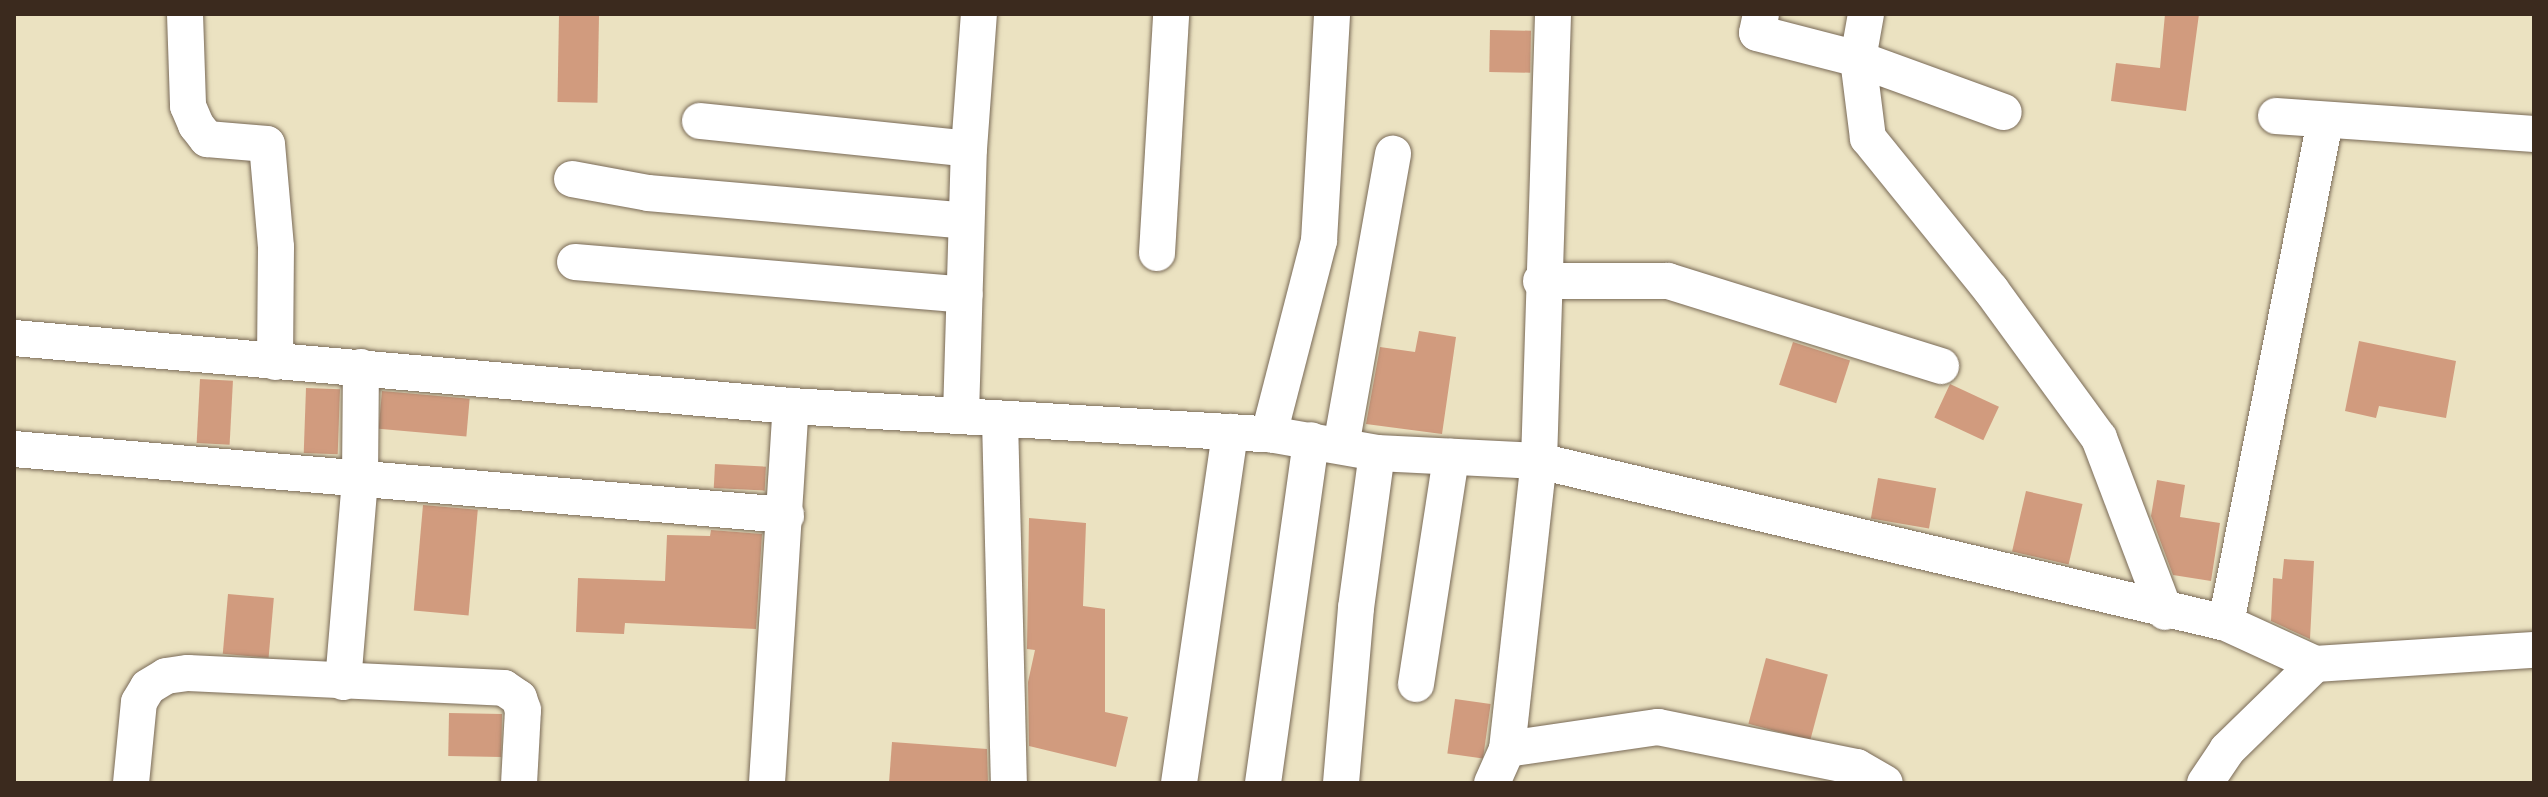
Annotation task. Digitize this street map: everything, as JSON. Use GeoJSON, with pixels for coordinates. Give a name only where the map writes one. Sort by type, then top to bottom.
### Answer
{"type":"FeatureCollection","features":[{"type":"Feature","properties":{"kind":"street"},"geometry":{"type":"LineString","coordinates":[[185,14],[188,106],[196,125],[207,139],[267,144],[276,247],[275,362]]}},
{"type":"Feature","properties":{"kind":"street"},"geometry":{"type":"LineString","coordinates":[[961,415],[969,149],[979,14]]}},
{"type":"Feature","properties":{"kind":"street"},"geometry":{"type":"LineString","coordinates":[[1157,253],[1171,14]]}},
{"type":"Feature","properties":{"kind":"street"},"geometry":{"type":"LineString","coordinates":[[1269,434],[1319,241],[1332,14]]}},
{"type":"Feature","properties":{"kind":"street"},"geometry":{"type":"LineString","coordinates":[[1492,783],[1507,749],[1539,461],[1541,281],[1553,14]]}},
{"type":"Feature","properties":{"kind":"street"},"geometry":{"type":"LineString","coordinates":[[1761,14],[1757,33],[1858,59],[2004,112]]}},
{"type":"Feature","properties":{"kind":"street"},"geometry":{"type":"LineString","coordinates":[[1866,14],[1858,59],[1868,138],[1991,290],[2099,438],[2165,612]]}},
{"type":"Feature","properties":{"kind":"street"},"geometry":{"type":"LineString","coordinates":[[2276,116],[2534,134]]}},
{"type":"Feature","properties":{"kind":"street"},"geometry":{"type":"LineString","coordinates":[[700,121],[969,149]]}},
{"type":"Feature","properties":{"kind":"street"},"geometry":{"type":"LineString","coordinates":[[2226,623],[2325,121]]}},
{"type":"Feature","properties":{"kind":"street"},"geometry":{"type":"LineString","coordinates":[[1263,783],[1326,443],[1393,154]]}},
{"type":"Feature","properties":{"kind":"street"},"geometry":{"type":"LineString","coordinates":[[572,179],[648,193],[966,221]]}},
{"type":"Feature","properties":{"kind":"street"},"geometry":{"type":"LineString","coordinates":[[575,262],[965,295]]}},
{"type":"Feature","properties":{"kind":"street"},"geometry":{"type":"LineString","coordinates":[[1541,281],[1668,281],[1941,366]]}},
{"type":"Feature","properties":{"kind":"street"},"geometry":{"type":"LineString","coordinates":[[14,338],[791,406],[1269,434],[1377,453],[1539,461],[2165,612],[2226,623],[2315,664],[2534,650]]}},
{"type":"Feature","properties":{"kind":"street"},"geometry":{"type":"LineString","coordinates":[[343,682],[360,478],[361,367]]}},
{"type":"Feature","properties":{"kind":"street"},"geometry":{"type":"LineString","coordinates":[[767,783],[791,406]]}},
{"type":"Feature","properties":{"kind":"street"},"geometry":{"type":"LineString","coordinates":[[1000,419],[1009,783]]}},
{"type":"Feature","properties":{"kind":"street"},"geometry":{"type":"LineString","coordinates":[[1179,783],[1230,432]]}},
{"type":"Feature","properties":{"kind":"street"},"geometry":{"type":"LineString","coordinates":[[14,449],[786,515]]}},
{"type":"Feature","properties":{"kind":"street"},"geometry":{"type":"LineString","coordinates":[[1341,783],[1356,608],[1377,453]]}},
{"type":"Feature","properties":{"kind":"street"},"geometry":{"type":"LineString","coordinates":[[1416,684],[1451,457]]}},
{"type":"Feature","properties":{"kind":"street"},"geometry":{"type":"LineString","coordinates":[[2205,783],[2227,750],[2315,664]]}},
{"type":"Feature","properties":{"kind":"street"},"geometry":{"type":"LineString","coordinates":[[131,783],[139,702],[148,687],[166,676],[504,688],[519,698],[523,710],[519,783]]}},
{"type":"Feature","properties":{"kind":"street"},"geometry":{"type":"LineString","coordinates":[[1507,749],[1658,727],[1857,767],[1885,783]]}},
{"type":"Feature","properties":{"kind":"building"},"geometry":{"type":"Polygon","coordinates":[[[2165,14],[2199,14],[2186,111],[2111,101],[2116,63],[2160,68],[2165,14]]]}},
{"type":"Feature","properties":{"kind":"building"},"geometry":{"type":"Polygon","coordinates":[[[559,15],[599,16],[597,103],[557,102],[559,15]]]}},
{"type":"Feature","properties":{"kind":"building"},"geometry":{"type":"Polygon","coordinates":[[[1490,30],[1531,31],[1530,73],[1489,72],[1490,30]]]}},
{"type":"Feature","properties":{"kind":"building"},"geometry":{"type":"Polygon","coordinates":[[[1419,331],[1456,337],[1442,434],[1366,424],[1380,347],[1415,352],[1419,331]]]}},
{"type":"Feature","properties":{"kind":"building"},"geometry":{"type":"Polygon","coordinates":[[[2359,341],[2456,361],[2446,418],[2379,406],[2376,418],[2345,411],[2359,341]]]}},
{"type":"Feature","properties":{"kind":"building"},"geometry":{"type":"Polygon","coordinates":[[[1793,342],[1850,361],[1836,403],[1779,385],[1793,342]]]}},
{"type":"Feature","properties":{"kind":"building"},"geometry":{"type":"Polygon","coordinates":[[[200,379],[233,381],[230,445],[197,443],[200,379]]]}},
{"type":"Feature","properties":{"kind":"building"},"geometry":{"type":"Polygon","coordinates":[[[1950,384],[1999,407],[1983,440],[1934,418],[1950,384]]]}},
{"type":"Feature","properties":{"kind":"building"},"geometry":{"type":"Polygon","coordinates":[[[306,388],[340,389],[338,454],[304,453],[306,388]]]}},
{"type":"Feature","properties":{"kind":"building"},"geometry":{"type":"Polygon","coordinates":[[[382,391],[470,399],[466,437],[379,429],[382,391]]]}},
{"type":"Feature","properties":{"kind":"building"},"geometry":{"type":"Polygon","coordinates":[[[715,464],[766,467],[765,491],[714,488],[715,464]]]}},
{"type":"Feature","properties":{"kind":"building"},"geometry":{"type":"Polygon","coordinates":[[[1878,478],[1936,488],[1929,529],[1871,518],[1878,478]]]}},
{"type":"Feature","properties":{"kind":"building"},"geometry":{"type":"Polygon","coordinates":[[[2157,480],[2185,485],[2180,517],[2220,523],[2211,581],[2173,575],[2151,516],[2157,480]]]}},
{"type":"Feature","properties":{"kind":"building"},"geometry":{"type":"Polygon","coordinates":[[[2026,491],[2083,504],[2069,564],[2012,551],[2026,491]]]}},
{"type":"Feature","properties":{"kind":"building"},"geometry":{"type":"Polygon","coordinates":[[[423,505],[478,510],[469,615],[414,611],[423,505]]]}},
{"type":"Feature","properties":{"kind":"building"},"geometry":{"type":"Polygon","coordinates":[[[1029,518],[1086,523],[1083,606],[1105,609],[1105,712],[1128,717],[1116,767],[1029,746],[1028,682],[1035,650],[1027,649],[1029,518]]]}},
{"type":"Feature","properties":{"kind":"building"},"geometry":{"type":"Polygon","coordinates":[[[711,530],[762,534],[756,629],[625,623],[624,634],[576,632],[578,578],[665,581],[667,535],[710,536],[711,530]]]}},
{"type":"Feature","properties":{"kind":"building"},"geometry":{"type":"Polygon","coordinates":[[[2284,559],[2314,561],[2310,639],[2271,621],[2273,578],[2282,579],[2284,559]]]}},
{"type":"Feature","properties":{"kind":"building"},"geometry":{"type":"Polygon","coordinates":[[[228,594],[274,598],[269,658],[223,654],[228,594]]]}},
{"type":"Feature","properties":{"kind":"building"},"geometry":{"type":"Polygon","coordinates":[[[1766,658],[1828,675],[1810,740],[1748,724],[1766,658]]]}},
{"type":"Feature","properties":{"kind":"building"},"geometry":{"type":"Polygon","coordinates":[[[1455,699],[1491,704],[1483,758],[1447,753],[1455,699]]]}},
{"type":"Feature","properties":{"kind":"building"},"geometry":{"type":"Polygon","coordinates":[[[449,713],[502,714],[501,757],[448,756],[449,713]]]}},
{"type":"Feature","properties":{"kind":"building"},"geometry":{"type":"Polygon","coordinates":[[[892,742],[987,749],[988,783],[889,783],[892,742]]]}}]}
